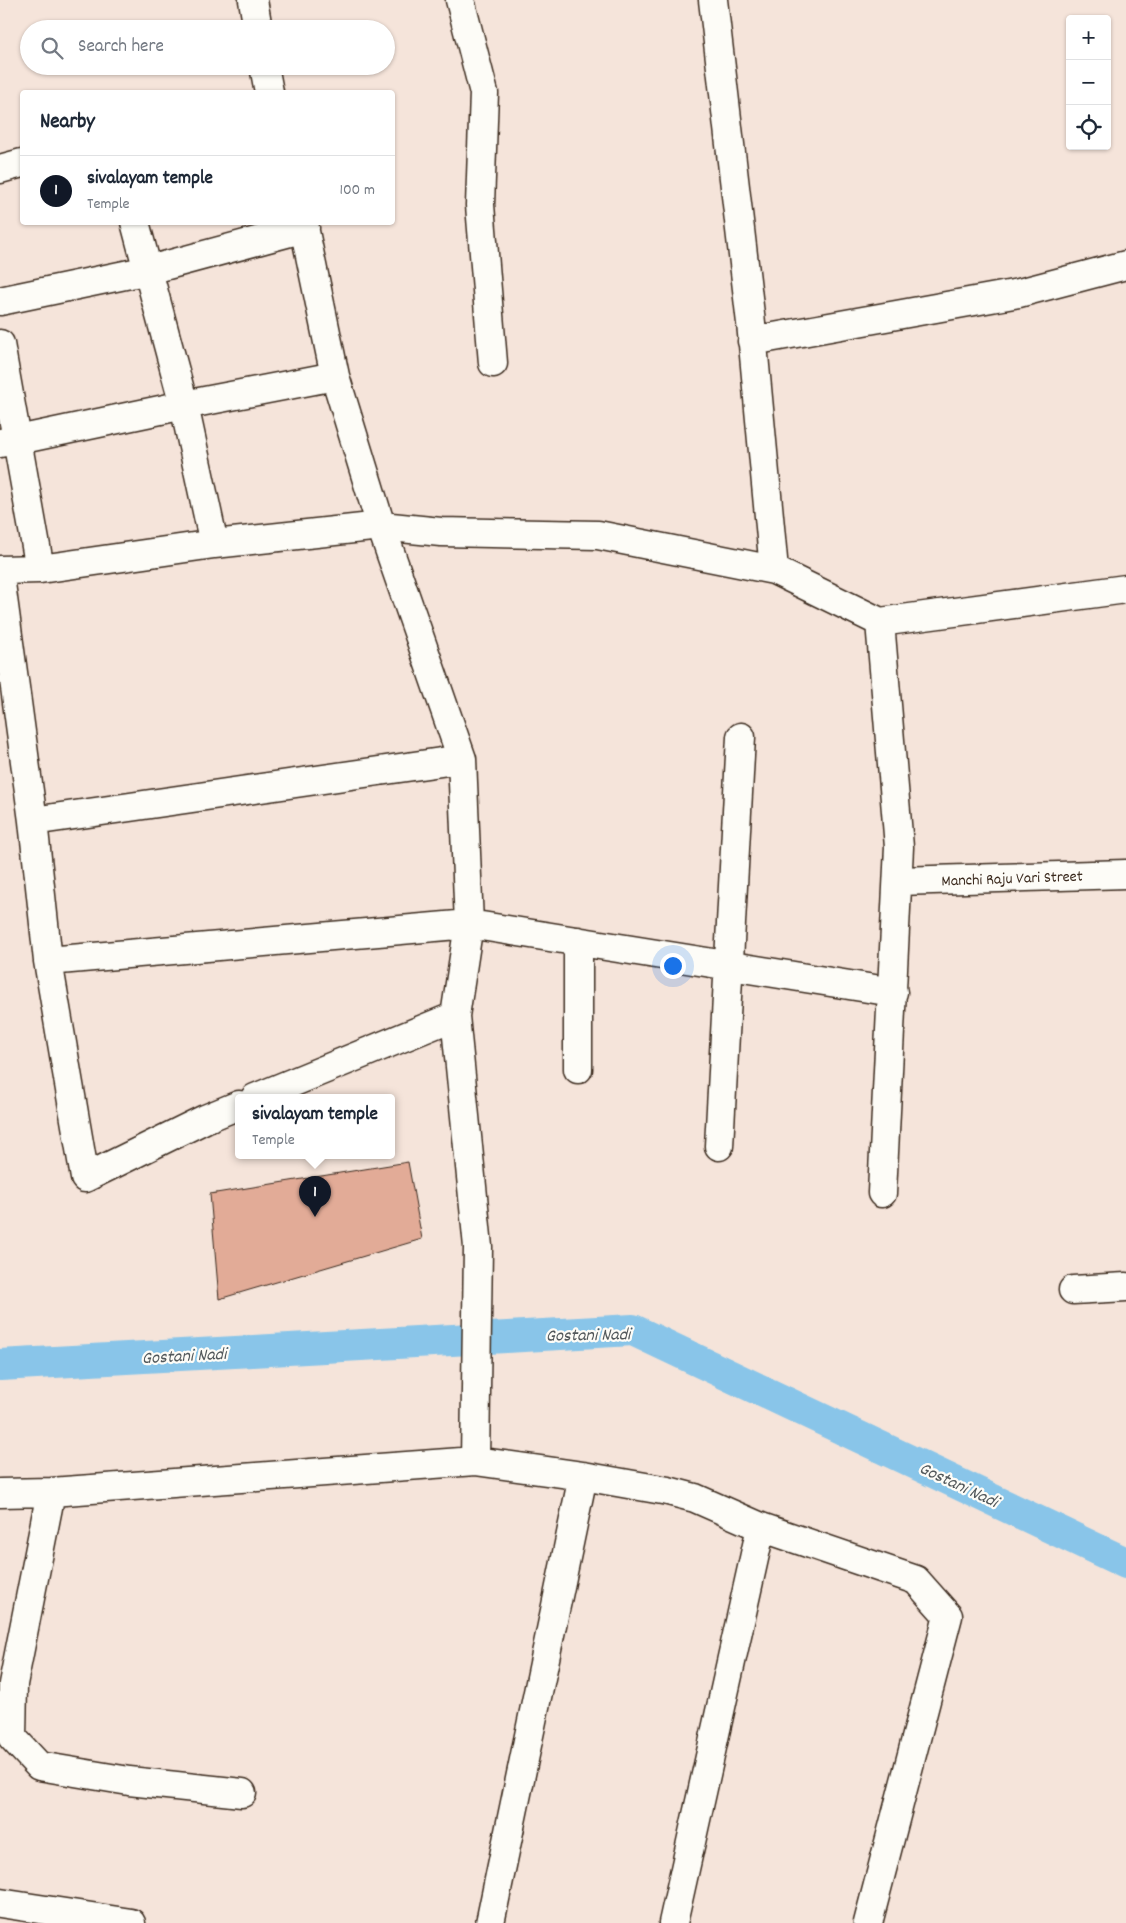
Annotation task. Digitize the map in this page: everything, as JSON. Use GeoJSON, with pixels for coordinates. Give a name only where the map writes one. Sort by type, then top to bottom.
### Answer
{"type":"FeatureCollection","features":[{"type":"Feature","properties":{"kind":"street"},"geometry":{"type":"LineString","coordinates":[[252,0],[256,20]]}},
{"type":"Feature","properties":{"kind":"street"},"geometry":{"type":"LineString","coordinates":[[460,0],[484,93],[480,205],[493,363]]}},
{"type":"Feature","properties":{"kind":"street"},"geometry":{"type":"LineString","coordinates":[[713,0],[752,341],[774,570]]}},
{"type":"Feature","properties":{"kind":"street"},"geometry":{"type":"LineString","coordinates":[[266,75],[269,90]]}},
{"type":"Feature","properties":{"kind":"street"},"geometry":{"type":"LineString","coordinates":[[0,169],[20,164]]}},
{"type":"Feature","properties":{"kind":"street"},"geometry":{"type":"LineString","coordinates":[[136,225],[184,404],[214,544]]}},
{"type":"Feature","properties":{"kind":"street"},"geometry":{"type":"LineString","coordinates":[[0,302],[149,270],[304,225],[319,306],[335,376],[380,526],[462,759],[469,924],[455,1016],[478,1247],[474,1461]]}},
{"type":"Feature","properties":{"kind":"street"},"geometry":{"type":"LineString","coordinates":[[752,341],[1019,293],[1126,265]]}},
{"type":"Feature","properties":{"kind":"street"},"geometry":{"type":"LineString","coordinates":[[0,344],[9,442],[40,569]]}},
{"type":"Feature","properties":{"kind":"street"},"geometry":{"type":"LineString","coordinates":[[9,442],[184,404],[335,376]]}},
{"type":"Feature","properties":{"kind":"street"},"geometry":{"type":"LineString","coordinates":[[0,570],[40,569],[214,544],[380,526],[441,532],[598,535],[774,570],[880,622],[1126,589]]}},
{"type":"Feature","properties":{"kind":"street"},"geometry":{"type":"LineString","coordinates":[[0,576],[33,821],[48,961],[85,1178],[205,1119],[235,1107]]}},
{"type":"Feature","properties":{"kind":"street"},"geometry":{"type":"LineString","coordinates":[[880,622],[899,847],[899,881],[882,1194]]}},
{"type":"Feature","properties":{"kind":"street"},"geometry":{"type":"LineString","coordinates":[[719,1146],[740,738]]}},
{"type":"Feature","properties":{"kind":"street"},"geometry":{"type":"LineString","coordinates":[[33,821],[462,759]]}},
{"type":"Feature","properties":{"kind":"street","name":"Manchi Raju Vari Street"},"geometry":{"type":"LineString","coordinates":[[899,881],[1126,874]]}},
{"type":"Feature","properties":{"kind":"street"},"geometry":{"type":"LineString","coordinates":[[48,961],[469,924],[893,992]]}},
{"type":"Feature","properties":{"kind":"street"},"geometry":{"type":"LineString","coordinates":[[578,941],[578,1069]]}},
{"type":"Feature","properties":{"kind":"street"},"geometry":{"type":"LineString","coordinates":[[265,1094],[455,1016]]}},
{"type":"Feature","properties":{"kind":"street"},"geometry":{"type":"LineString","coordinates":[[1073,1290],[1126,1287]]}},
{"type":"Feature","properties":{"kind":"street"},"geometry":{"type":"LineString","coordinates":[[0,1493],[51,1492],[474,1461],[582,1476],[668,1491],[695,1498],[761,1526],[916,1580],[948,1616],[868,1923]]}},
{"type":"Feature","properties":{"kind":"street"},"geometry":{"type":"LineString","coordinates":[[490,1923],[582,1476]]}},
{"type":"Feature","properties":{"kind":"street"},"geometry":{"type":"LineString","coordinates":[[51,1492],[13,1684],[12,1737],[39,1766],[129,1781],[242,1793]]}},
{"type":"Feature","properties":{"kind":"street"},"geometry":{"type":"LineString","coordinates":[[673,1923],[761,1526]]}},
{"type":"Feature","properties":{"kind":"street"},"geometry":{"type":"LineString","coordinates":[[0,1903],[131,1923]]}},
{"type":"Feature","properties":{"kind":"building"},"geometry":{"type":"Polygon","coordinates":[[[408,1162],[422,1239],[219,1299],[210,1194],[408,1162]]]}},
{"type":"Feature","properties":{"kind":"waterway","name":"Gostani Nadi"},"geometry":{"type":"LineString","coordinates":[[0,1365],[633,1330],[1126,1563]]}},
{"type":"Feature","properties":{"kind":"place","name":"sivalayam temple"},"geometry":{"type":"Point","coordinates":[315,1217]}}]}
